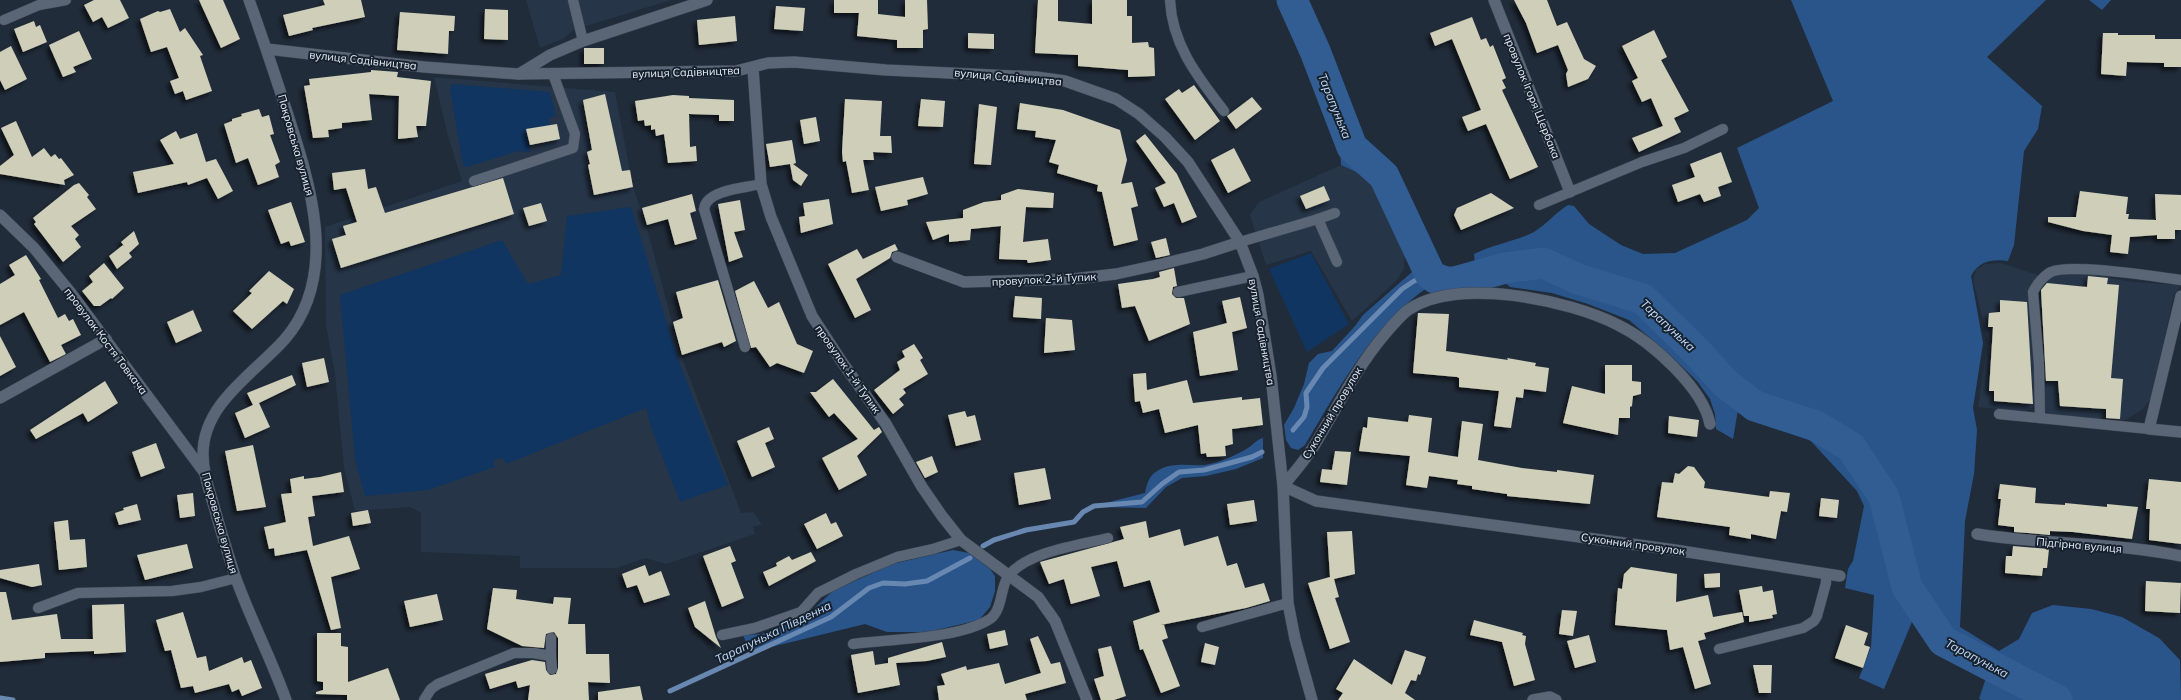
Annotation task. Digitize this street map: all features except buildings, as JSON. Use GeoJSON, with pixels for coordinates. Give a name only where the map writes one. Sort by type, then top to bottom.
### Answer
{"type":"FeatureCollection","features":[{"type":"Feature","properties":{"kind":"street","name":"Покровська вулиця"},"geometry":{"type":"LineString","coordinates":[[249,0],[267,49],[301,156],[312,200],[316,240],[313,274],[308,296],[293,328],[285,339],[242,381],[213,418],[206,435],[203,453],[204,473],[236,578],[286,700]]}},
{"type":"Feature","properties":{"kind":"street"},"geometry":{"type":"LineString","coordinates":[[518,74],[550,55],[582,41],[707,0]]}},
{"type":"Feature","properties":{"kind":"street","name":"провулок Ігоря Щербака"},"geometry":{"type":"LineString","coordinates":[[1494,0],[1570,192]]}},
{"type":"Feature","properties":{"kind":"street","name":"вулиця Садівництва"},"geometry":{"type":"LineString","coordinates":[[267,49],[424,67],[518,74],[736,71],[753,68],[768,63],[794,62],[886,70],[1036,77],[1065,81],[1116,99],[1139,114],[1165,137],[1188,162],[1240,242],[1253,276],[1271,376],[1283,486],[1288,604],[1295,639],[1312,700]]}},
{"type":"Feature","properties":{"kind":"street","name":"провулок 1-й Тупик"},"geometry":{"type":"LineString","coordinates":[[753,68],[761,184],[771,217],[812,316],[842,362],[886,424],[922,487],[961,540],[1009,575]]}},
{"type":"Feature","properties":{"kind":"street","name":"провулок Костя Товкача"},"geometry":{"type":"LineString","coordinates":[[0,215],[34,248],[106,339],[204,473]]}},
{"type":"Feature","properties":{"kind":"street","name":"провулок 2-й Тупик"},"geometry":{"type":"LineString","coordinates":[[897,256],[964,282],[1073,279],[1116,274],[1162,264],[1203,254],[1240,242]]}},
{"type":"Feature","properties":{"kind":"street","name":"Суконний провулок"},"geometry":{"type":"LineString","coordinates":[[1710,424],[1703,403],[1684,378],[1652,348],[1618,324],[1577,309],[1516,295],[1483,292],[1449,297],[1418,305],[1408,310],[1391,327],[1361,364],[1313,448],[1283,486],[1316,501],[1675,550],[1840,576]]}},
{"type":"Feature","properties":{"kind":"street"},"geometry":{"type":"LineString","coordinates":[[2181,296],[2149,429],[2181,432]]}},
{"type":"Feature","properties":{"kind":"street"},"geometry":{"type":"LineString","coordinates":[[0,398],[106,339]]}},
{"type":"Feature","properties":{"kind":"street","name":"Підгірна вулиця"},"geometry":{"type":"LineString","coordinates":[[1976,534],[2006,539],[2104,546],[2181,556]]}},
{"type":"Feature","properties":{"kind":"street"},"geometry":{"type":"LineString","coordinates":[[1009,575],[1038,597],[1055,621],[1087,700]]}},
{"type":"Feature","properties":{"kind":"street"},"geometry":{"type":"LineString","coordinates":[[1533,700],[1553,698]]}},
{"type":"Feature","properties":{"kind":"lane"},"geometry":{"type":"LineString","coordinates":[[4,20],[38,6],[66,0]]}},
{"type":"Feature","properties":{"kind":"lane"},"geometry":{"type":"LineString","coordinates":[[573,0],[582,41]]}},
{"type":"Feature","properties":{"kind":"lane"},"geometry":{"type":"LineString","coordinates":[[1170,0],[1174,29],[1183,52],[1224,111]]}},
{"type":"Feature","properties":{"kind":"lane"},"geometry":{"type":"LineString","coordinates":[[474,181],[573,148],[575,134],[553,74]]}},
{"type":"Feature","properties":{"kind":"lane"},"geometry":{"type":"LineString","coordinates":[[1539,205],[1642,162],[1684,148],[1723,129]]}},
{"type":"Feature","properties":{"kind":"lane"},"geometry":{"type":"LineString","coordinates":[[746,347],[704,209],[706,201],[714,195],[761,184]]}},
{"type":"Feature","properties":{"kind":"lane"},"geometry":{"type":"LineString","coordinates":[[1240,242],[1335,213]]}},
{"type":"Feature","properties":{"kind":"lane"},"geometry":{"type":"LineString","coordinates":[[1318,219],[1337,262]]}},
{"type":"Feature","properties":{"kind":"lane"},"geometry":{"type":"LineString","coordinates":[[2040,418],[2039,365],[2033,292],[2040,282],[2050,273],[2070,269],[2181,280]]}},
{"type":"Feature","properties":{"kind":"lane"},"geometry":{"type":"LineString","coordinates":[[1178,292],[1253,276]]}},
{"type":"Feature","properties":{"kind":"lane"},"geometry":{"type":"LineString","coordinates":[[1999,414],[2149,429]]}},
{"type":"Feature","properties":{"kind":"lane"},"geometry":{"type":"LineString","coordinates":[[853,644],[924,637],[978,625],[989,620],[996,612],[1009,575],[1023,563],[1038,556],[1108,538]]}},
{"type":"Feature","properties":{"kind":"lane"},"geometry":{"type":"LineString","coordinates":[[722,635],[755,628],[801,612],[818,593],[856,574],[897,557],[934,549],[961,540]]}},
{"type":"Feature","properties":{"kind":"lane"},"geometry":{"type":"LineString","coordinates":[[1719,649],[1803,628],[1814,621],[1822,600],[1826,574]]}},
{"type":"Feature","properties":{"kind":"lane"},"geometry":{"type":"LineString","coordinates":[[38,608],[78,592],[172,591],[201,587],[236,578]]}},
{"type":"Feature","properties":{"kind":"lane"},"geometry":{"type":"LineString","coordinates":[[1202,627],[1288,604]]}},
{"type":"Feature","properties":{"kind":"lane"},"geometry":{"type":"LineString","coordinates":[[551,638],[552,669]]}},
{"type":"Feature","properties":{"kind":"lane"},"geometry":{"type":"LineString","coordinates":[[424,700],[431,689],[438,684],[514,653],[533,653],[551,656]]}},
{"type":"Feature","properties":{"kind":"shaded area"},"geometry":{"type":"Polygon","coordinates":[[[526,0],[671,0],[573,30],[563,39],[540,48],[526,0]]]}},
{"type":"Feature","properties":{"kind":"shaded area"},"geometry":{"type":"Polygon","coordinates":[[[1283,0],[1308,0],[1348,105],[1351,131],[1371,156],[1397,179],[1376,188],[1358,173],[1341,165],[1340,146],[1333,118],[1283,0]]]}},
{"type":"Feature","properties":{"kind":"shaded area"},"geometry":{"type":"Polygon","coordinates":[[[1791,0],[2046,0],[1987,57],[2042,106],[2038,129],[2024,151],[2014,245],[2008,261],[1997,260],[1986,262],[1978,267],[1971,276],[1983,343],[1973,408],[1977,430],[1974,474],[1965,521],[1960,627],[1999,651],[2019,639],[2032,613],[2053,605],[2091,609],[2122,617],[2159,638],[2180,660],[2181,700],[1982,700],[1979,699],[1987,675],[1929,634],[1914,617],[1884,689],[1859,678],[1871,647],[1874,595],[1845,588],[1848,569],[1853,561],[1864,506],[1857,491],[1808,438],[1739,404],[1733,439],[1716,429],[1715,414],[1710,399],[1697,381],[1669,354],[1629,320],[1588,304],[1552,293],[1510,287],[1496,275],[1483,278],[1481,270],[1475,266],[1474,254],[1534,232],[1568,205],[1574,206],[1589,224],[1621,245],[1643,254],[1675,253],[1747,220],[1759,208],[1737,148],[1833,101],[1791,0]]]}},
{"type":"Feature","properties":{"kind":"shaded area"},"geometry":{"type":"Polygon","coordinates":[[[2089,0],[2111,0],[2102,10],[2089,0]]]}},
{"type":"Feature","properties":{"kind":"shaded area"},"geometry":{"type":"Polygon","coordinates":[[[434,77],[615,92],[633,187],[646,225],[681,355],[741,513],[753,512],[762,524],[753,527],[755,534],[666,564],[646,558],[616,568],[520,568],[520,556],[421,552],[421,513],[410,507],[355,511],[344,468],[335,374],[326,325],[325,227],[462,181],[448,136],[434,77]]]}},
{"type":"Feature","properties":{"kind":"shaded area"},"geometry":{"type":"Polygon","coordinates":[[[452,84],[550,92],[556,116],[549,118],[550,125],[526,130],[530,152],[519,151],[466,167],[463,165],[450,89],[452,84]]]}},
{"type":"Feature","properties":{"kind":"shaded area"},"geometry":{"type":"Polygon","coordinates":[[[1341,165],[1358,173],[1376,188],[1405,250],[1404,269],[1396,281],[1352,321],[1311,251],[1266,265],[1250,215],[1259,202],[1341,165]]]}},
{"type":"Feature","properties":{"kind":"shaded area"},"geometry":{"type":"Polygon","coordinates":[[[1396,184],[1419,245],[1412,249],[1388,205],[1387,187],[1396,184]]]}},
{"type":"Feature","properties":{"kind":"shaded area"},"geometry":{"type":"Polygon","coordinates":[[[631,207],[678,360],[728,485],[680,502],[652,430],[646,408],[506,464],[503,458],[493,460],[495,467],[428,490],[365,496],[355,459],[340,295],[502,240],[528,284],[561,275],[567,216],[631,207]]]}},
{"type":"Feature","properties":{"kind":"shaded area"},"geometry":{"type":"Polygon","coordinates":[[[1311,253],[1349,324],[1307,352],[1269,269],[1311,253]]]}},
{"type":"Feature","properties":{"kind":"shaded area"},"geometry":{"type":"Polygon","coordinates":[[[2001,263],[2041,276],[2032,316],[2035,398],[2032,408],[2024,412],[1978,407],[1988,340],[1973,280],[1976,270],[1985,264],[2001,263]]]}},
{"type":"Feature","properties":{"kind":"shaded area"},"geometry":{"type":"Polygon","coordinates":[[[1422,271],[1428,280],[1428,287],[1390,320],[1373,339],[1344,380],[1305,445],[1298,450],[1291,448],[1286,440],[1284,425],[1294,408],[1304,384],[1309,363],[1318,354],[1332,351],[1363,315],[1412,272],[1422,271]]]}},
{"type":"Feature","properties":{"kind":"shaded area"},"geometry":{"type":"Polygon","coordinates":[[[2100,273],[2110,278],[2132,282],[2181,285],[2174,295],[2151,398],[2142,410],[2125,420],[2113,421],[2060,416],[2049,414],[2044,410],[2037,307],[2038,287],[2054,275],[2100,273]]]}},
{"type":"Feature","properties":{"kind":"shaded area"},"geometry":{"type":"Polygon","coordinates":[[[1263,438],[1263,458],[1236,469],[1206,476],[1182,478],[1166,487],[1146,508],[1097,507],[1098,505],[1145,493],[1151,477],[1156,472],[1164,468],[1176,465],[1205,465],[1216,462],[1248,448],[1263,438]]]}},
{"type":"Feature","properties":{"kind":"shaded area"},"geometry":{"type":"Polygon","coordinates":[[[953,550],[969,553],[990,569],[995,576],[995,591],[990,607],[979,620],[928,632],[887,632],[865,624],[767,648],[753,649],[747,644],[743,635],[762,634],[805,617],[833,591],[892,564],[953,550]]]}},
{"type":"Feature","properties":{"kind":"waterway","name":"Тарапунька"},"geometry":{"type":"LineString","coordinates":[[1292,0],[1315,51],[1352,147],[1384,176],[1430,274],[1435,278],[1446,282],[1455,282],[1505,268],[1543,263],[1578,279],[1643,299],[1696,351],[1725,383],[1755,406],[1816,426],[1851,447],[1884,497],[1907,587],[1943,641],[2057,700]]}},
{"type":"Feature","properties":{"kind":"waterway","name":"Тарапунька Південна"},"geometry":{"type":"LineString","coordinates":[[1293,430],[1304,417],[1307,407],[1306,393],[1323,368],[1402,289],[1414,281],[1430,274]]}},
{"type":"Feature","properties":{"kind":"waterway","name":"Тарапунька Південна"},"geometry":{"type":"LineString","coordinates":[[983,546],[994,540],[1026,530],[1074,522],[1083,512],[1094,506],[1142,502],[1162,484],[1179,472],[1204,470],[1252,457],[1262,452]]}},
{"type":"Feature","properties":{"kind":"waterway","name":"Тарапунька Південна"},"geometry":{"type":"LineString","coordinates":[[670,691],[831,617],[869,588],[883,583],[905,584],[927,581],[970,558]]}},
{"type":"Feature","properties":{"kind":"waterway","name":"Тарапунька Південна"},"geometry":{"type":"LineString","coordinates":[[0,698],[13,700]]}}]}
